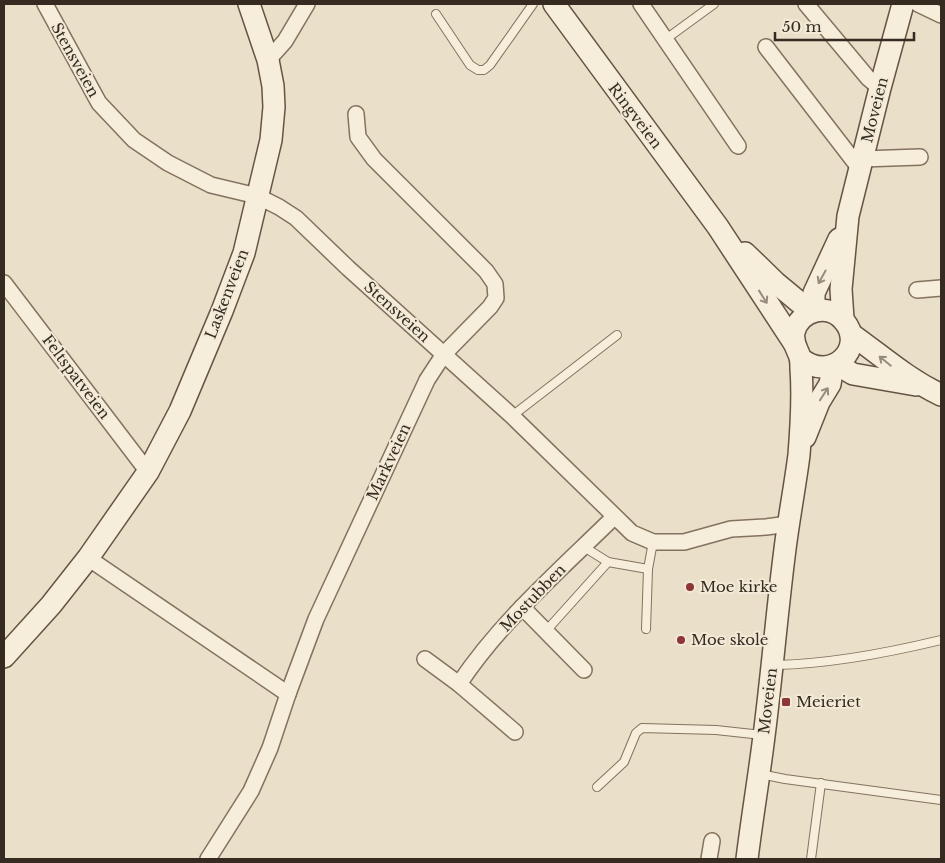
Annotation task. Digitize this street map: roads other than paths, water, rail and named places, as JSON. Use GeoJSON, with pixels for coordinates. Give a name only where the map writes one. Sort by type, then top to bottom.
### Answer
{"type":"FeatureCollection","features":[{"type":"Feature","properties":{"kind":"street","name":"Stensveien"},"geometry":{"type":"LineString","coordinates":[[45,4],[99,103],[134,140],[168,163],[211,185],[257,196],[296,218],[348,268],[512,416],[632,533],[653,542],[684,542],[731,529],[766,528],[788,524]]}},
{"type":"Feature","properties":{"kind":"street","name":"Laskenveien"},"geometry":{"type":"LineString","coordinates":[[4,657],[51,605],[88,558],[148,472],[180,411],[244,253],[271,140],[274,107],[273,86],[268,60],[249,4]]}},
{"type":"Feature","properties":{"kind":"street"},"geometry":{"type":"LineString","coordinates":[[268,60],[285,41],[307,4]]}},
{"type":"Feature","properties":{"kind":"street","name":"Ringveien"},"geometry":{"type":"LineString","coordinates":[[554,4],[718,227],[797,351]]}},
{"type":"Feature","properties":{"kind":"street"},"geometry":{"type":"LineString","coordinates":[[641,4],[738,146]]}},
{"type":"Feature","properties":{"kind":"street"},"geometry":{"type":"LineString","coordinates":[[806,4],[868,78],[880,88]]}},
{"type":"Feature","properties":{"kind":"street","name":"Moveien"},"geometry":{"type":"LineString","coordinates":[[813,312],[814,293],[825,272],[848,216],[903,4]]}},
{"type":"Feature","properties":{"kind":"street"},"geometry":{"type":"LineString","coordinates":[[918,4],[941,15]]}},
{"type":"Feature","properties":{"kind":"street"},"geometry":{"type":"LineString","coordinates":[[766,47],[861,164],[920,157]]}},
{"type":"Feature","properties":{"kind":"street","name":"Markveien"},"geometry":{"type":"LineString","coordinates":[[208,859],[251,791],[270,748],[316,619],[427,380],[444,354],[490,307],[496,298],[495,284],[486,271],[374,159],[358,137],[356,114]]}},
{"type":"Feature","properties":{"kind":"street","name":"Moveien"},"geometry":{"type":"LineString","coordinates":[[847,326],[841,289],[848,216]]}},
{"type":"Feature","properties":{"kind":"street","name":"Ringveien"},"geometry":{"type":"LineString","coordinates":[[718,227],[776,283],[813,312]]}},
{"type":"Feature","properties":{"kind":"street","name":"Feltspatveien"},"geometry":{"type":"LineString","coordinates":[[4,283],[148,472]]}},
{"type":"Feature","properties":{"kind":"street"},"geometry":{"type":"LineString","coordinates":[[917,290],[941,288]]}},
{"type":"Feature","properties":{"kind":"street"},"geometry":{"type":"LineString","coordinates":[[847,326],[851,343],[844,359],[835,365],[824,368],[815,367],[807,364],[797,351],[794,334],[797,325],[803,317],[813,312],[830,311],[847,326],[892,366],[941,395]]}},
{"type":"Feature","properties":{"kind":"street","name":"Moveien"},"geometry":{"type":"LineString","coordinates":[[747,859],[773,665],[788,524],[799,454],[802,384],[797,351]]}},
{"type":"Feature","properties":{"kind":"street"},"geometry":{"type":"LineString","coordinates":[[835,365],[852,374],[922,385]]}},
{"type":"Feature","properties":{"kind":"street","name":"Moveien"},"geometry":{"type":"LineString","coordinates":[[799,454],[819,402],[830,384],[835,365]]}},
{"type":"Feature","properties":{"kind":"street","name":"Mostubben"},"geometry":{"type":"LineString","coordinates":[[459,684],[476,659],[522,607],[614,517]]}},
{"type":"Feature","properties":{"kind":"street"},"geometry":{"type":"LineString","coordinates":[[88,558],[288,694]]}},
{"type":"Feature","properties":{"kind":"street"},"geometry":{"type":"LineString","coordinates":[[522,607],[584,670]]}},
{"type":"Feature","properties":{"kind":"street"},"geometry":{"type":"LineString","coordinates":[[425,659],[459,684],[515,732]]}},
{"type":"Feature","properties":{"kind":"street"},"geometry":{"type":"LineString","coordinates":[[708,859],[712,841]]}},
{"type":"Feature","properties":{"kind":"lane"},"geometry":{"type":"LineString","coordinates":[[436,14],[470,65],[478,70],[484,70],[490,65],[533,4]]}},
{"type":"Feature","properties":{"kind":"lane"},"geometry":{"type":"LineString","coordinates":[[666,38],[714,4]]}},
{"type":"Feature","properties":{"kind":"lane"},"geometry":{"type":"LineString","coordinates":[[512,416],[617,335]]}},
{"type":"Feature","properties":{"kind":"lane"},"geometry":{"type":"LineString","coordinates":[[646,629],[648,568],[653,542]]}},
{"type":"Feature","properties":{"kind":"lane"},"geometry":{"type":"LineString","coordinates":[[584,547],[608,562],[648,568]]}},
{"type":"Feature","properties":{"kind":"lane"},"geometry":{"type":"LineString","coordinates":[[546,631],[608,562]]}},
{"type":"Feature","properties":{"kind":"lane"},"geometry":{"type":"LineString","coordinates":[[773,665],[807,663],[893,652],[941,640]]}},
{"type":"Feature","properties":{"kind":"lane"},"geometry":{"type":"LineString","coordinates":[[598,787],[624,762],[636,733],[642,728],[716,730],[764,735]]}},
{"type":"Feature","properties":{"kind":"lane"},"geometry":{"type":"LineString","coordinates":[[759,773],[941,800]]}},
{"type":"Feature","properties":{"kind":"lane"},"geometry":{"type":"LineString","coordinates":[[811,859],[820,783]]}},
{"type":"Feature","properties":{"kind":"place","name":"Moe kirke"},"geometry":{"type":"Point","coordinates":[690,587]}},
{"type":"Feature","properties":{"kind":"place","name":"Moe skole"},"geometry":{"type":"Point","coordinates":[681,640]}},
{"type":"Feature","properties":{"kind":"place","name":"Meieriet"},"geometry":{"type":"Point","coordinates":[786,702]}}]}
